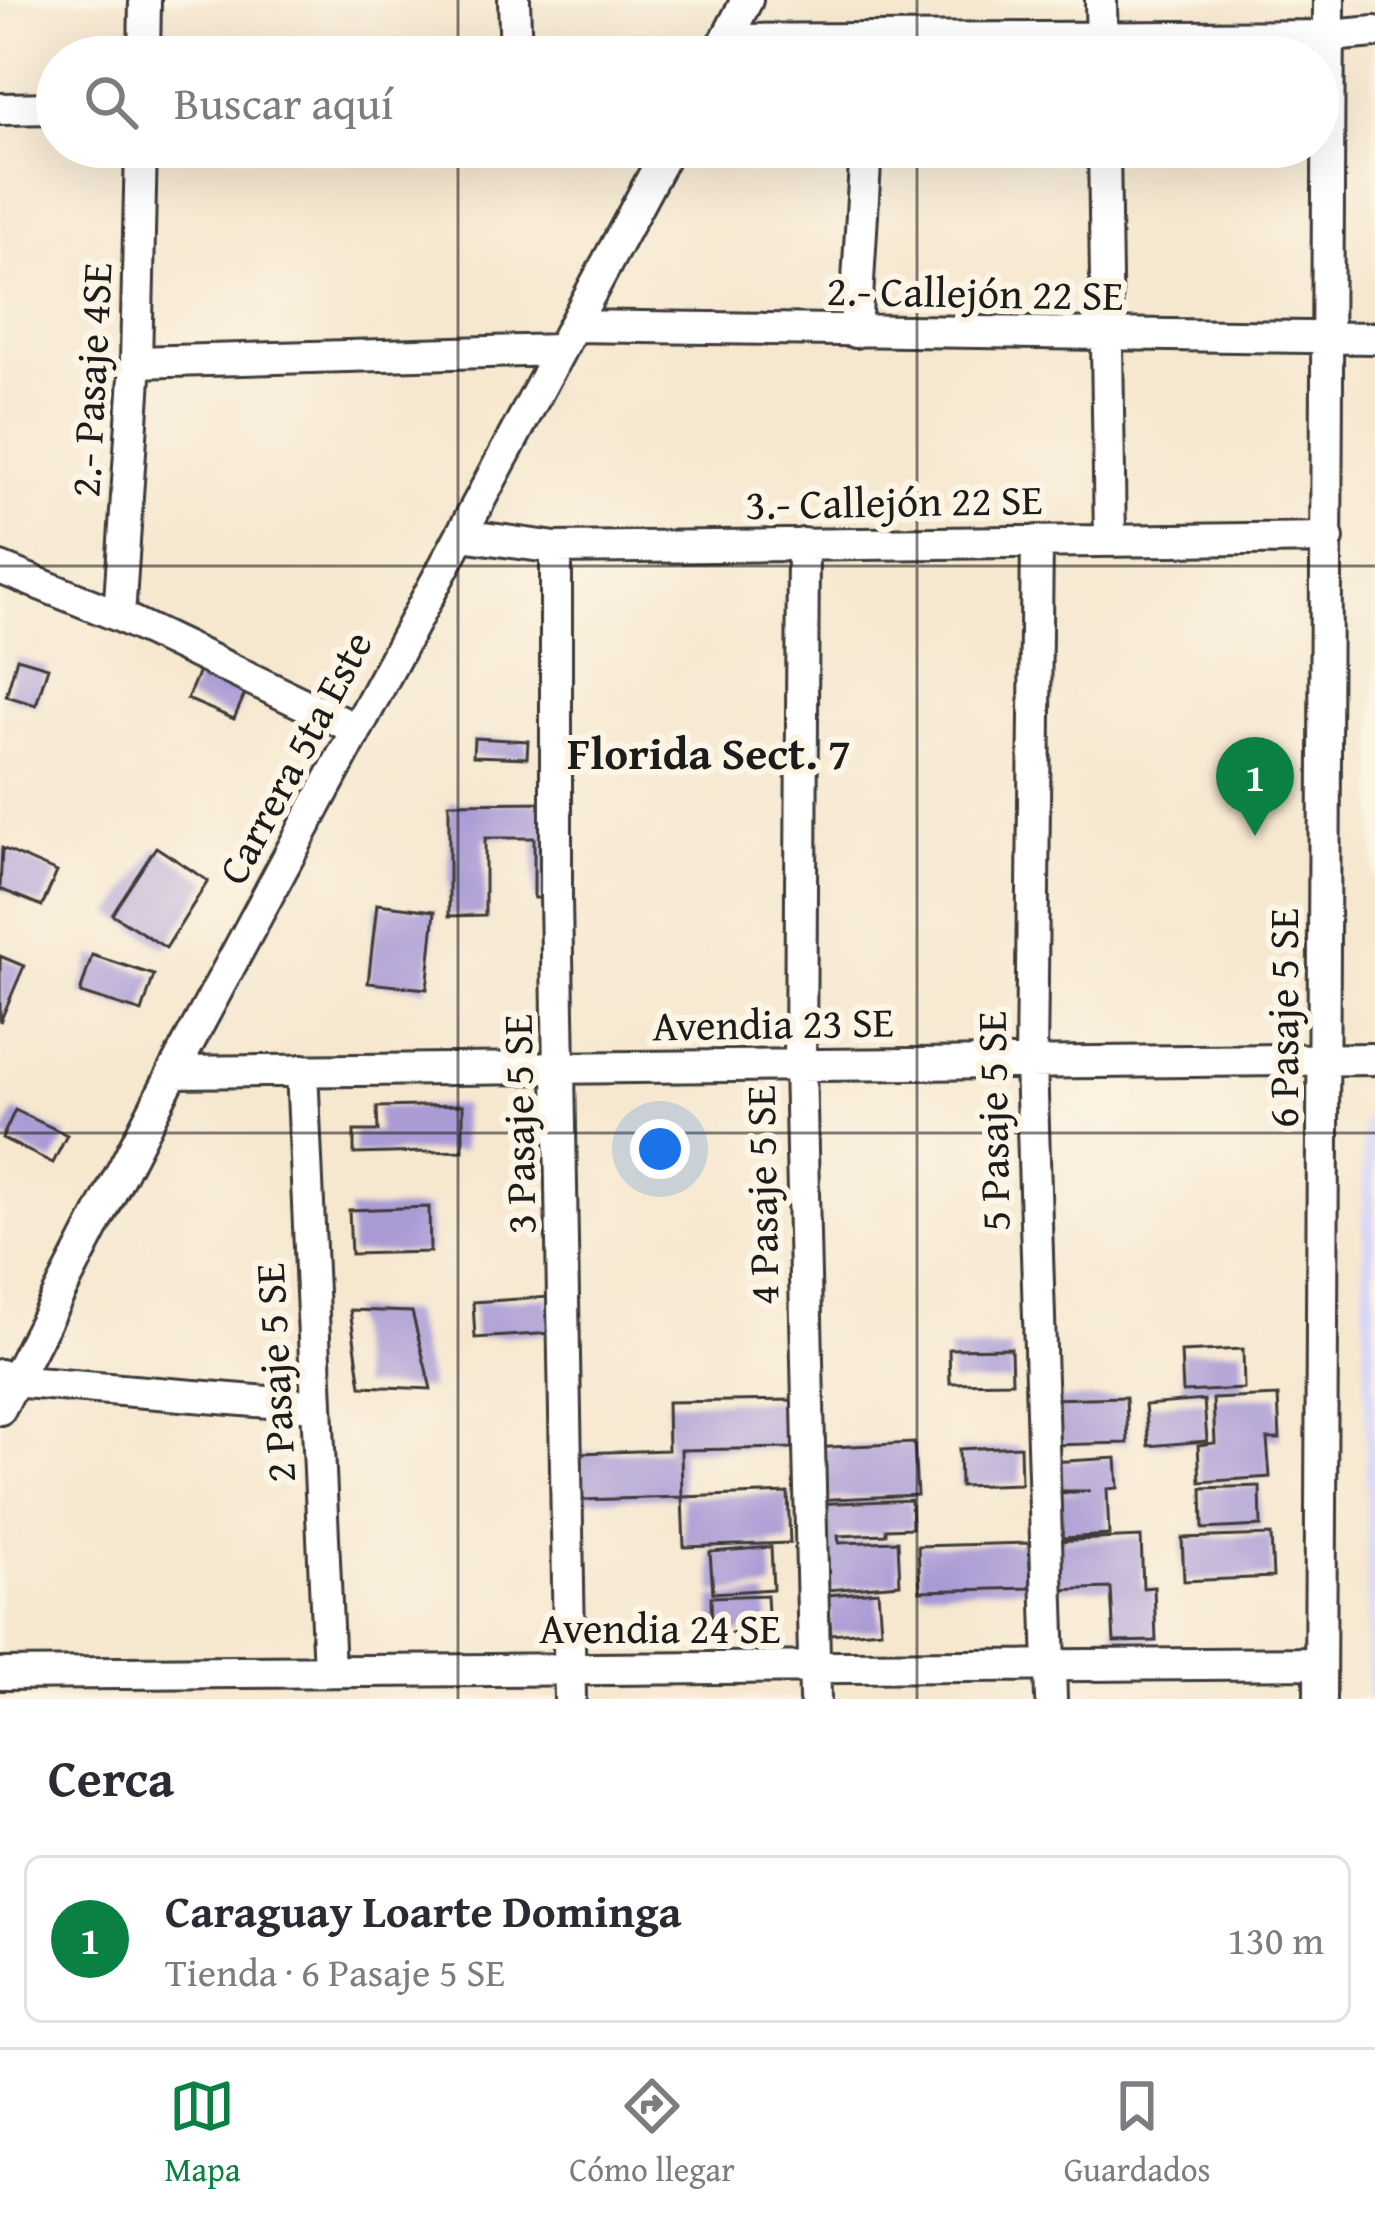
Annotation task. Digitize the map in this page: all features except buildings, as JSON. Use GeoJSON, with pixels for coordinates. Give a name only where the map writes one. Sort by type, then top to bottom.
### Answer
{"type":"FeatureCollection","features":[{"type":"Feature","properties":{"kind":"street"},"geometry":{"type":"LineString","coordinates":[[145,36],[146,0]]}},
{"type":"Feature","properties":{"kind":"street"},"geometry":{"type":"LineString","coordinates":[[514,0],[515,36]]}},
{"type":"Feature","properties":{"kind":"street"},"geometry":{"type":"LineString","coordinates":[[728,36],[747,0]]}},
{"type":"Feature","properties":{"kind":"street"},"geometry":{"type":"LineString","coordinates":[[1101,0],[1102,36]]}},
{"type":"Feature","properties":{"kind":"street","name":"6 Pasaje 5 SE"},"geometry":{"type":"LineString","coordinates":[[1329,0],[1330,36]]}},
{"type":"Feature","properties":{"kind":"street"},"geometry":{"type":"LineString","coordinates":[[1330,36],[1375,32]]}},
{"type":"Feature","properties":{"kind":"street"},"geometry":{"type":"LineString","coordinates":[[0,109],[36,108]]}},
{"type":"Feature","properties":{"kind":"street","name":"2.- Pasaje 4SE"},"geometry":{"type":"LineString","coordinates":[[119,616],[136,362],[141,168]]}},
{"type":"Feature","properties":{"kind":"street","name":"Carrera 5ta Este"},"geometry":{"type":"LineString","coordinates":[[4,1388],[657,168]]}},
{"type":"Feature","properties":{"kind":"street"},"geometry":{"type":"LineString","coordinates":[[855,332],[865,168]]}},
{"type":"Feature","properties":{"kind":"street"},"geometry":{"type":"LineString","coordinates":[[1104,168],[1110,541]]}},
{"type":"Feature","properties":{"kind":"street","name":"6 Pasaje 5 SE"},"geometry":{"type":"LineString","coordinates":[[1320,1699],[1330,168]]}},
{"type":"Feature","properties":{"kind":"street","name":"2.- Callejón 22 SE"},"geometry":{"type":"LineString","coordinates":[[136,362],[566,338],[855,332],[1375,338]]}},
{"type":"Feature","properties":{"kind":"street","name":"3.- Callejón 22 SE"},"geometry":{"type":"LineString","coordinates":[[460,535],[556,548],[1328,538]]}},
{"type":"Feature","properties":{"kind":"street","name":"5 Pasaje 5 SE"},"geometry":{"type":"LineString","coordinates":[[1037,542],[1031,1063],[1051,1699]]}},
{"type":"Feature","properties":{"kind":"street","name":"4 Pasaje 5 SE"},"geometry":{"type":"LineString","coordinates":[[803,544],[800,1065],[815,1699]]}},
{"type":"Feature","properties":{"kind":"street","name":"3 Pasaje 5 SE"},"geometry":{"type":"LineString","coordinates":[[556,548],[570,1684]]}},
{"type":"Feature","properties":{"kind":"street"},"geometry":{"type":"LineString","coordinates":[[0,568],[119,616],[356,730]]}},
{"type":"Feature","properties":{"kind":"street","name":"Avendia 23 SE"},"geometry":{"type":"LineString","coordinates":[[173,1072],[1375,1059]]}},
{"type":"Feature","properties":{"kind":"street","name":"2 Pasaje 5 SE"},"geometry":{"type":"LineString","coordinates":[[302,1070],[329,1671]]}},
{"type":"Feature","properties":{"kind":"street"},"geometry":{"type":"LineString","coordinates":[[4,1388],[317,1406]]}},
{"type":"Feature","properties":{"kind":"street","name":"Avendia 24 SE"},"geometry":{"type":"LineString","coordinates":[[0,1674],[329,1671],[570,1684],[814,1667],[1320,1663]]}},
{"type":"Feature","properties":{"kind":"shaded area"},"geometry":{"type":"Polygon","coordinates":[[[1362,1119],[1375,1119],[1375,1699],[1368,1699],[1362,1119]]]}},
{"type":"Feature","properties":{"kind":"place","name":"Caraguay Loarte Dominga"},"geometry":{"type":"Point","coordinates":[1255,836]}},
{"type":"Feature","properties":{"kind":"district","name":"Florida Sect. 7"},"geometry":{"type":"Point","coordinates":[709,752]}}]}
